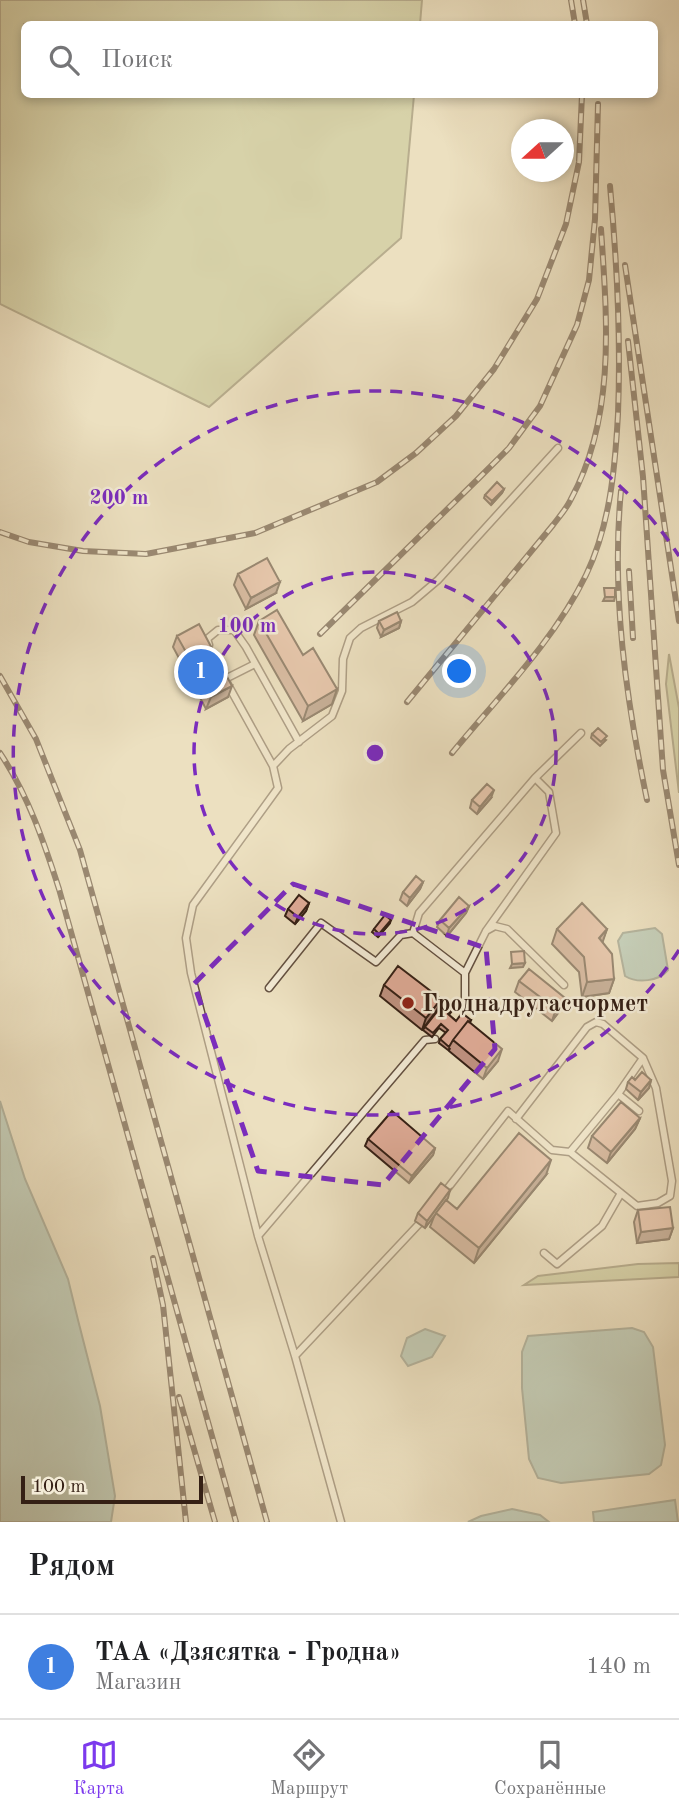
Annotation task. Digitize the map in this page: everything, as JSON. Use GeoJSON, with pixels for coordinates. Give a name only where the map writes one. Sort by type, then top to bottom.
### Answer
{"type":"FeatureCollection","features":[{"type":"Feature","properties":{"kind":"lane"},"geometry":{"type":"LineString","coordinates":[[273,766],[332,716],[342,691],[342,659],[350,639],[361,628],[412,602],[438,580],[558,448]]}},
{"type":"Feature","properties":{"kind":"lane"},"geometry":{"type":"LineString","coordinates":[[211,649],[207,639],[218,630],[234,631],[299,742]]}},
{"type":"Feature","properties":{"kind":"lane"},"geometry":{"type":"LineString","coordinates":[[225,679],[255,664]]}},
{"type":"Feature","properties":{"kind":"lane"},"geometry":{"type":"LineString","coordinates":[[220,669],[273,766],[278,788],[193,905],[186,938],[191,973],[258,1236],[341,1522]]}},
{"type":"Feature","properties":{"kind":"lane"},"geometry":{"type":"LineString","coordinates":[[413,933],[419,913],[535,778],[581,733]]}},
{"type":"Feature","properties":{"kind":"lane"},"geometry":{"type":"LineString","coordinates":[[465,997],[465,973],[486,931],[556,833],[549,792],[535,778]]}},
{"type":"Feature","properties":{"kind":"lane"},"geometry":{"type":"LineString","coordinates":[[269,988],[321,923],[376,962],[401,935],[413,933],[465,973]]}},
{"type":"Feature","properties":{"kind":"lane"},"geometry":{"type":"LineString","coordinates":[[486,931],[495,926],[507,929],[564,985]]}},
{"type":"Feature","properties":{"kind":"lane"},"geometry":{"type":"LineString","coordinates":[[443,1194],[508,1111],[516,1119],[552,1150],[570,1152],[637,1206],[658,1203],[670,1196],[672,1181],[656,1088],[643,1058],[604,1024],[596,1022],[587,1027],[516,1119]]}},
{"type":"Feature","properties":{"kind":"lane"},"geometry":{"type":"LineString","coordinates":[[258,1236],[425,1040],[435,1039]]}},
{"type":"Feature","properties":{"kind":"lane"},"geometry":{"type":"LineString","coordinates":[[570,1152],[618,1094],[643,1058]]}},
{"type":"Feature","properties":{"kind":"lane"},"geometry":{"type":"LineString","coordinates":[[618,1094],[639,1111]]}},
{"type":"Feature","properties":{"kind":"lane"},"geometry":{"type":"LineString","coordinates":[[544,1253],[557,1264],[602,1226],[621,1193]]}},
{"type":"Feature","properties":{"kind":"lane"},"geometry":{"type":"LineString","coordinates":[[295,1356],[419,1224]]}},
{"type":"Feature","properties":{"kind":"highlighted area"},"geometry":{"type":"Polygon","coordinates":[[[293,884],[486,948],[495,1049],[383,1185],[258,1171],[194,984],[293,884]]]}},
{"type":"Feature","properties":{"kind":"green space"},"geometry":{"type":"Polygon","coordinates":[[[0,0],[422,0],[420,21],[21,21],[21,98],[414,98],[401,238],[209,407],[0,304],[0,0]]]}},
{"type":"Feature","properties":{"kind":"green space"},"geometry":{"type":"Polygon","coordinates":[[[669,654],[679,708],[679,793],[666,684],[669,654]]]}},
{"type":"Feature","properties":{"kind":"green space"},"geometry":{"type":"Polygon","coordinates":[[[679,1263],[679,1277],[524,1285],[538,1276],[638,1264],[679,1263]]]}},
{"type":"Feature","properties":{"kind":"water"},"geometry":{"type":"Polygon","coordinates":[[[655,928],[662,934],[668,970],[659,977],[648,980],[625,976],[618,941],[623,933],[655,928]]]}},
{"type":"Feature","properties":{"kind":"water"},"geometry":{"type":"Polygon","coordinates":[[[0,1101],[25,1179],[68,1279],[100,1406],[115,1496],[111,1522],[0,1522],[0,1101]]]}},
{"type":"Feature","properties":{"kind":"water"},"geometry":{"type":"Polygon","coordinates":[[[632,1328],[644,1332],[653,1347],[665,1445],[661,1465],[649,1474],[561,1483],[538,1478],[529,1459],[522,1388],[522,1352],[528,1336],[632,1328]]]}},
{"type":"Feature","properties":{"kind":"water"},"geometry":{"type":"Polygon","coordinates":[[[425,1329],[445,1336],[432,1357],[408,1366],[401,1356],[407,1338],[425,1329]]]}},
{"type":"Feature","properties":{"kind":"water"},"geometry":{"type":"Polygon","coordinates":[[[675,1500],[678,1522],[594,1522],[593,1512],[675,1500]]]}},
{"type":"Feature","properties":{"kind":"water"},"geometry":{"type":"Polygon","coordinates":[[[512,1509],[540,1515],[549,1522],[468,1522],[481,1516],[512,1509]]]}},
{"type":"Feature","properties":{"kind":"building"},"geometry":{"type":"Polygon","coordinates":[[[497,482],[504,489],[492,501],[485,495],[497,482]]]}},
{"type":"Feature","properties":{"kind":"building"},"geometry":{"type":"Polygon","coordinates":[[[267,558],[280,582],[251,598],[238,574],[267,558]]]}},
{"type":"Feature","properties":{"kind":"building"},"geometry":{"type":"Polygon","coordinates":[[[604,588],[615,588],[615,597],[605,597],[604,588]]]}},
{"type":"Feature","properties":{"kind":"building"},"geometry":{"type":"Polygon","coordinates":[[[277,610],[303,655],[313,648],[337,689],[308,706],[259,621],[277,610]]]}},
{"type":"Feature","properties":{"kind":"building"},"geometry":{"type":"Polygon","coordinates":[[[397,612],[401,621],[384,630],[379,621],[397,612]]]}},
{"type":"Feature","properties":{"kind":"building"},"geometry":{"type":"Polygon","coordinates":[[[199,624],[232,686],[211,697],[177,636],[199,624]]]}},
{"type":"Feature","properties":{"kind":"building"},"geometry":{"type":"Polygon","coordinates":[[[598,728],[607,736],[601,742],[592,734],[598,728]]]}},
{"type":"Feature","properties":{"kind":"building"},"geometry":{"type":"Polygon","coordinates":[[[487,784],[494,790],[480,807],[472,800],[487,784]]]}},
{"type":"Feature","properties":{"kind":"building"},"geometry":{"type":"Polygon","coordinates":[[[416,876],[423,882],[410,898],[403,892],[416,876]]]}},
{"type":"Feature","properties":{"kind":"building"},"geometry":{"type":"Polygon","coordinates":[[[299,895],[309,903],[298,917],[288,909],[299,895]]]}},
{"type":"Feature","properties":{"kind":"building"},"geometry":{"type":"Polygon","coordinates":[[[459,897],[469,906],[449,928],[440,920],[459,897]]]}},
{"type":"Feature","properties":{"kind":"building"},"geometry":{"type":"Polygon","coordinates":[[[582,903],[607,929],[599,938],[612,954],[614,979],[587,982],[584,957],[557,929],[582,903]]]}},
{"type":"Feature","properties":{"kind":"building"},"geometry":{"type":"Polygon","coordinates":[[[385,915],[391,920],[379,934],[374,929],[385,915]]]}},
{"type":"Feature","properties":{"kind":"building"},"geometry":{"type":"Polygon","coordinates":[[[524,951],[525,963],[512,964],[511,952],[524,951]]]}},
{"type":"Feature","properties":{"kind":"building"},"geometry":{"type":"Polygon","coordinates":[[[398,966],[441,999],[426,1018],[384,985],[398,966]]]}},
{"type":"Feature","properties":{"kind":"building"},"geometry":{"type":"Polygon","coordinates":[[[529,969],[565,998],[556,1009],[519,981],[529,969]]]}},
{"type":"Feature","properties":{"kind":"building"},"geometry":{"type":"Polygon","coordinates":[[[446,1000],[454,1007],[448,1014],[456,1021],[462,1013],[471,1020],[449,1047],[440,1039],[448,1030],[441,1024],[433,1033],[425,1027],[446,1000]]]}},
{"type":"Feature","properties":{"kind":"building"},"geometry":{"type":"Polygon","coordinates":[[[468,1021],[502,1049],[487,1068],[453,1040],[468,1021]]]}},
{"type":"Feature","properties":{"kind":"building"},"geometry":{"type":"Polygon","coordinates":[[[642,1072],[651,1080],[641,1092],[628,1082],[632,1077],[635,1080],[642,1072]]]}},
{"type":"Feature","properties":{"kind":"building"},"geometry":{"type":"Polygon","coordinates":[[[621,1102],[640,1118],[611,1152],[592,1136],[621,1102]]]}},
{"type":"Feature","properties":{"kind":"building"},"geometry":{"type":"Polygon","coordinates":[[[392,1111],[435,1148],[412,1176],[368,1139],[392,1111]]]}},
{"type":"Feature","properties":{"kind":"building"},"geometry":{"type":"Polygon","coordinates":[[[519,1133],[551,1160],[479,1248],[436,1213],[446,1200],[457,1209],[519,1133]]]}},
{"type":"Feature","properties":{"kind":"building"},"geometry":{"type":"Polygon","coordinates":[[[441,1183],[450,1190],[427,1221],[418,1213],[441,1183]]]}},
{"type":"Feature","properties":{"kind":"building"},"geometry":{"type":"Polygon","coordinates":[[[670,1207],[673,1228],[641,1232],[638,1210],[670,1207]]]}},
{"type":"Feature","properties":{"kind":"railway"},"geometry":{"type":"LineString","coordinates":[[571,0],[574,21]]}},
{"type":"Feature","properties":{"kind":"railway"},"geometry":{"type":"LineString","coordinates":[[583,0],[586,21]]}},
{"type":"Feature","properties":{"kind":"railway"},"geometry":{"type":"LineString","coordinates":[[0,532],[29,542],[83,551],[146,554],[255,533],[377,482],[416,453],[456,416],[494,369],[537,299],[566,224],[579,162],[582,98]]}},
{"type":"Feature","properties":{"kind":"railway"},"geometry":{"type":"LineString","coordinates":[[320,634],[509,448],[540,406],[577,325],[589,280],[595,219],[598,104]]}},
{"type":"Feature","properties":{"kind":"railway"},"geometry":{"type":"LineString","coordinates":[[452,753],[525,667],[558,623],[586,575],[601,536],[613,476],[619,386],[618,300],[610,186]]}},
{"type":"Feature","properties":{"kind":"railway"},"geometry":{"type":"LineString","coordinates":[[407,702],[560,516],[585,467],[596,434],[605,367],[601,229]]}},
{"type":"Feature","properties":{"kind":"railway"},"geometry":{"type":"LineString","coordinates":[[625,265],[679,621]]}},
{"type":"Feature","properties":{"kind":"railway"},"geometry":{"type":"LineString","coordinates":[[628,341],[643,477],[663,770],[679,865]]}},
{"type":"Feature","properties":{"kind":"railway"},"geometry":{"type":"LineString","coordinates":[[621,491],[618,569],[622,646],[647,800]]}},
{"type":"Feature","properties":{"kind":"railway"},"geometry":{"type":"LineString","coordinates":[[629,571],[633,638]]}},
{"type":"Feature","properties":{"kind":"railway"},"geometry":{"type":"LineString","coordinates":[[0,676],[36,739],[80,850],[267,1522]]}},
{"type":"Feature","properties":{"kind":"railway"},"geometry":{"type":"LineString","coordinates":[[0,753],[27,802],[59,889],[236,1522]]}},
{"type":"Feature","properties":{"kind":"railway"},"geometry":{"type":"LineString","coordinates":[[153,1258],[163,1305],[186,1522]]}},
{"type":"Feature","properties":{"kind":"railway"},"geometry":{"type":"LineString","coordinates":[[179,1397],[215,1522]]}},
{"type":"Feature","properties":{"kind":"place","name":"ТАА «Дзясятка - Гродна»"},"geometry":{"type":"Point","coordinates":[201,672]}},
{"type":"Feature","properties":{"kind":"place","name":"Гроднадругасчормет"},"geometry":{"type":"Point","coordinates":[408,1003]}}]}
